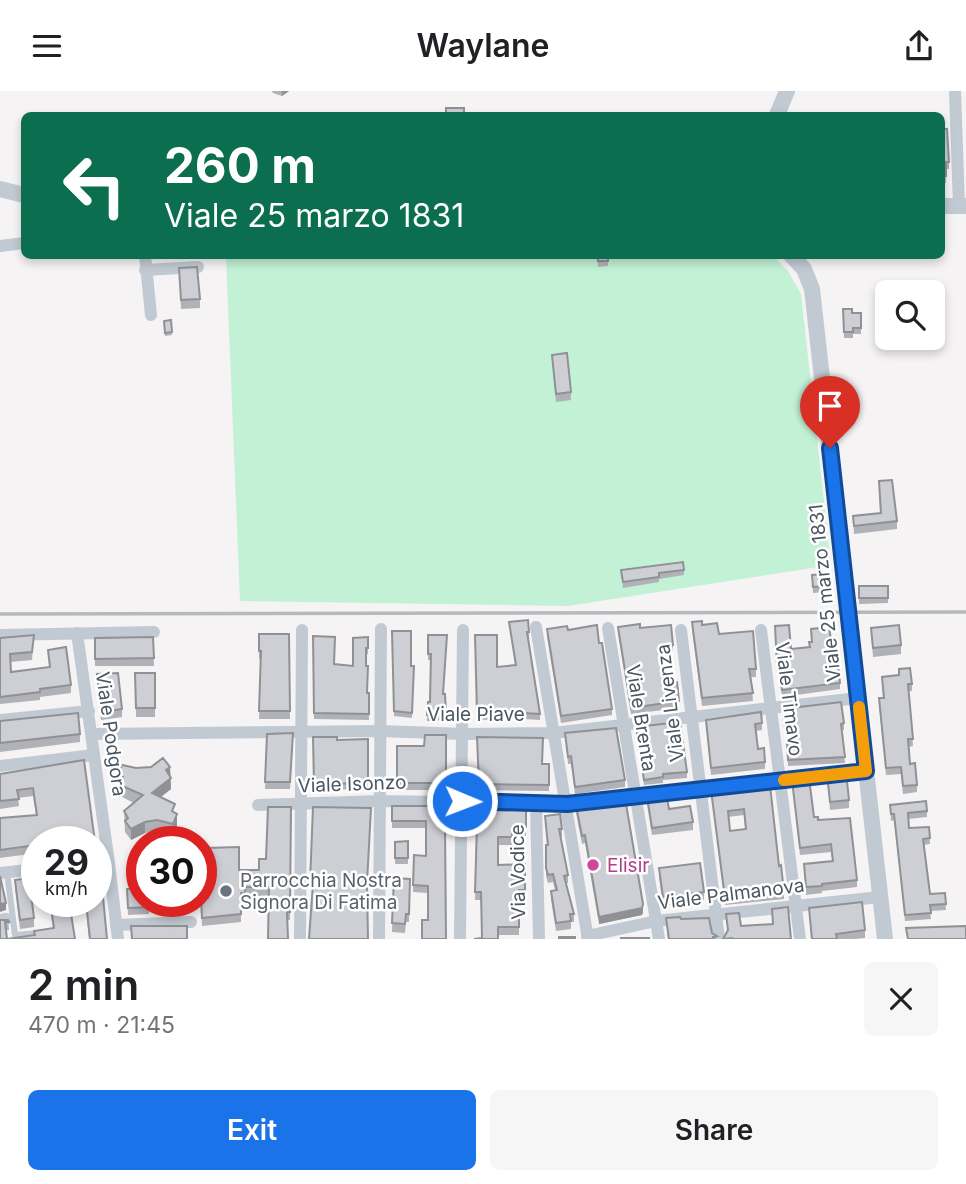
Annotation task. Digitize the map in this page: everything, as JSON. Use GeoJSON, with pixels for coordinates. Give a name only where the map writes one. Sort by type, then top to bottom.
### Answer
{"type":"FeatureCollection","features":[{"type":"Feature","properties":{"kind":"street"},"geometry":{"type":"LineString","coordinates":[[778,112],[788,91]]}},
{"type":"Feature","properties":{"kind":"street"},"geometry":{"type":"LineString","coordinates":[[955,91],[962,206]]}},
{"type":"Feature","properties":{"kind":"street"},"geometry":{"type":"LineString","coordinates":[[0,189],[21,194]]}},
{"type":"Feature","properties":{"kind":"street"},"geometry":{"type":"LineString","coordinates":[[0,246],[21,245]]}},
{"type":"Feature","properties":{"kind":"street"},"geometry":{"type":"LineString","coordinates":[[145,259],[151,315]]}},
{"type":"Feature","properties":{"kind":"street","name":"Viale 25 marzo 1831"},"geometry":{"type":"LineString","coordinates":[[795,259],[804,269],[813,289],[884,937]]}},
{"type":"Feature","properties":{"kind":"street"},"geometry":{"type":"LineString","coordinates":[[145,269],[198,267]]}},
{"type":"Feature","properties":{"kind":"street"},"geometry":{"type":"LineString","coordinates":[[536,627],[588,938]]}},
{"type":"Feature","properties":{"kind":"street","name":"Viale Brenta"},"geometry":{"type":"LineString","coordinates":[[608,628],[659,939]]}},
{"type":"Feature","properties":{"kind":"street"},"geometry":{"type":"LineString","coordinates":[[379,939],[381,629]]}},
{"type":"Feature","properties":{"kind":"street"},"geometry":{"type":"LineString","coordinates":[[300,939],[302,630]]}},
{"type":"Feature","properties":{"kind":"street"},"geometry":{"type":"LineString","coordinates":[[460,939],[463,630]]}},
{"type":"Feature","properties":{"kind":"street","name":"Viale Livenza"},"geometry":{"type":"LineString","coordinates":[[681,630],[719,939]]}},
{"type":"Feature","properties":{"kind":"street","name":"Viale Timavo"},"geometry":{"type":"LineString","coordinates":[[761,630],[800,939]]}},
{"type":"Feature","properties":{"kind":"street"},"geometry":{"type":"LineString","coordinates":[[0,635],[154,632]]}},
{"type":"Feature","properties":{"kind":"street","name":"Viale Podgora"},"geometry":{"type":"LineString","coordinates":[[77,633],[92,734],[100,826]]}},
{"type":"Feature","properties":{"kind":"street","name":"Viale Piave"},"geometry":{"type":"LineString","coordinates":[[92,734],[380,731],[553,733],[858,698]]}},
{"type":"Feature","properties":{"kind":"street"},"geometry":{"type":"LineString","coordinates":[[0,720],[89,711]]}},
{"type":"Feature","properties":{"kind":"street"},"geometry":{"type":"LineString","coordinates":[[0,766],[94,755]]}},
{"type":"Feature","properties":{"kind":"street","name":"Viale Isonzo"},"geometry":{"type":"LineString","coordinates":[[258,805],[380,801],[567,804],[699,787],[866,771]]}},
{"type":"Feature","properties":{"kind":"street","name":"Via Vodice"},"geometry":{"type":"LineString","coordinates":[[536,803],[539,939]]}},
{"type":"Feature","properties":{"kind":"street"},"geometry":{"type":"LineString","coordinates":[[3,873],[21,871]]}},
{"type":"Feature","properties":{"kind":"street","name":"Viale Palmanova"},"geometry":{"type":"LineString","coordinates":[[588,938],[656,921],[880,897]]}},
{"type":"Feature","properties":{"kind":"street","name":"Viale Podgora"},"geometry":{"type":"LineString","coordinates":[[112,906],[118,939]]}},
{"type":"Feature","properties":{"kind":"street"},"geometry":{"type":"LineString","coordinates":[[116,925],[191,922]]}},
{"type":"Feature","properties":{"kind":"lane"},"geometry":{"type":"LineString","coordinates":[[3,873],[15,935],[39,933]]}},
{"type":"Feature","properties":{"kind":"green space"},"geometry":{"type":"Polygon","coordinates":[[[226,259],[776,259],[788,271],[801,294],[831,565],[568,606],[240,601],[226,259]]]}},
{"type":"Feature","properties":{"kind":"building"},"geometry":{"type":"Polygon","coordinates":[[[446,108],[464,108],[464,112],[446,112],[446,108]]]}},
{"type":"Feature","properties":{"kind":"building"},"geometry":{"type":"Polygon","coordinates":[[[945,129],[947,129],[949,162],[946,162],[946,176],[945,129]]]}},
{"type":"Feature","properties":{"kind":"building"},"geometry":{"type":"Polygon","coordinates":[[[197,267],[200,299],[181,300],[179,268],[197,267]]]}},
{"type":"Feature","properties":{"kind":"building"},"geometry":{"type":"Polygon","coordinates":[[[843,309],[861,313],[861,328],[844,332],[843,309]]]}},
{"type":"Feature","properties":{"kind":"building"},"geometry":{"type":"Polygon","coordinates":[[[171,320],[172,332],[165,333],[164,321],[171,320]]]}},
{"type":"Feature","properties":{"kind":"building"},"geometry":{"type":"Polygon","coordinates":[[[567,353],[571,392],[556,394],[552,355],[567,353]]]}},
{"type":"Feature","properties":{"kind":"building"},"geometry":{"type":"Polygon","coordinates":[[[892,480],[897,521],[854,526],[853,516],[881,513],[879,481],[892,480]]]}},
{"type":"Feature","properties":{"kind":"building"},"geometry":{"type":"Polygon","coordinates":[[[683,562],[684,570],[623,582],[621,570],[683,562]]]}},
{"type":"Feature","properties":{"kind":"building"},"geometry":{"type":"Polygon","coordinates":[[[824,574],[824,586],[813,587],[812,575],[824,574]]]}},
{"type":"Feature","properties":{"kind":"building"},"geometry":{"type":"Polygon","coordinates":[[[859,586],[888,586],[888,598],[859,598],[859,586]]]}},
{"type":"Feature","properties":{"kind":"building"},"geometry":{"type":"Polygon","coordinates":[[[528,620],[527,632],[540,714],[477,714],[475,635],[497,635],[497,667],[516,665],[509,622],[528,620]]]}},
{"type":"Feature","properties":{"kind":"building"},"geometry":{"type":"Polygon","coordinates":[[[702,621],[702,625],[717,623],[719,634],[753,631],[756,669],[749,669],[753,693],[702,698],[692,622],[702,621]]]}},
{"type":"Feature","properties":{"kind":"building"},"geometry":{"type":"Polygon","coordinates":[[[640,624],[640,628],[671,625],[673,645],[669,645],[673,682],[677,682],[679,701],[631,708],[618,627],[640,624]]]}},
{"type":"Feature","properties":{"kind":"building"},"geometry":{"type":"Polygon","coordinates":[[[597,625],[612,709],[561,716],[547,629],[567,626],[568,630],[597,625]]]}},
{"type":"Feature","properties":{"kind":"building"},"geometry":{"type":"Polygon","coordinates":[[[789,625],[791,649],[810,647],[811,629],[829,627],[840,683],[782,690],[777,666],[775,626],[789,625]]]}},
{"type":"Feature","properties":{"kind":"building"},"geometry":{"type":"Polygon","coordinates":[[[899,625],[901,645],[873,648],[871,628],[899,625]]]}},
{"type":"Feature","properties":{"kind":"building"},"geometry":{"type":"Polygon","coordinates":[[[392,631],[411,631],[411,666],[414,666],[412,713],[394,711],[392,631]]]}},
{"type":"Feature","properties":{"kind":"building"},"geometry":{"type":"Polygon","coordinates":[[[259,634],[289,634],[290,711],[259,711],[259,634]]]}},
{"type":"Feature","properties":{"kind":"building"},"geometry":{"type":"Polygon","coordinates":[[[34,635],[32,652],[10,654],[11,672],[50,667],[48,650],[66,647],[71,685],[0,697],[0,638],[34,635]]]}},
{"type":"Feature","properties":{"kind":"building"},"geometry":{"type":"Polygon","coordinates":[[[428,635],[447,635],[443,694],[446,715],[427,715],[430,702],[431,654],[428,654],[428,635]]]}},
{"type":"Feature","properties":{"kind":"building"},"geometry":{"type":"Polygon","coordinates":[[[313,636],[335,637],[334,664],[353,666],[353,638],[368,637],[366,666],[369,714],[314,713],[313,636]]]}},
{"type":"Feature","properties":{"kind":"building"},"geometry":{"type":"Polygon","coordinates":[[[153,637],[154,658],[95,659],[95,638],[153,637]]]}},
{"type":"Feature","properties":{"kind":"building"},"geometry":{"type":"Polygon","coordinates":[[[910,668],[912,684],[908,684],[913,739],[908,739],[910,764],[915,763],[917,785],[903,786],[901,767],[886,768],[879,698],[884,698],[882,677],[899,675],[899,669],[910,668]]]}},
{"type":"Feature","properties":{"kind":"building"},"geometry":{"type":"Polygon","coordinates":[[[118,673],[122,709],[101,712],[97,674],[118,673]]]}},
{"type":"Feature","properties":{"kind":"building"},"geometry":{"type":"Polygon","coordinates":[[[135,673],[155,673],[155,708],[136,708],[135,673]]]}},
{"type":"Feature","properties":{"kind":"building"},"geometry":{"type":"Polygon","coordinates":[[[841,702],[845,757],[788,760],[787,743],[795,743],[792,723],[784,724],[783,709],[841,702]]]}},
{"type":"Feature","properties":{"kind":"building"},"geometry":{"type":"Polygon","coordinates":[[[761,712],[762,723],[755,724],[758,749],[764,748],[765,762],[711,768],[706,720],[761,712]]]}},
{"type":"Feature","properties":{"kind":"building"},"geometry":{"type":"Polygon","coordinates":[[[78,713],[80,734],[0,743],[0,721],[78,713]]]}},
{"type":"Feature","properties":{"kind":"building"},"geometry":{"type":"Polygon","coordinates":[[[680,722],[687,772],[663,774],[663,777],[644,780],[636,727],[680,722]]]}},
{"type":"Feature","properties":{"kind":"building"},"geometry":{"type":"Polygon","coordinates":[[[616,728],[625,780],[575,787],[565,733],[616,728]]]}},
{"type":"Feature","properties":{"kind":"building"},"geometry":{"type":"Polygon","coordinates":[[[293,733],[290,782],[265,782],[267,734],[293,733]]]}},
{"type":"Feature","properties":{"kind":"building"},"geometry":{"type":"Polygon","coordinates":[[[425,735],[446,735],[446,783],[397,783],[397,746],[424,746],[425,735]]]}},
{"type":"Feature","properties":{"kind":"building"},"geometry":{"type":"Polygon","coordinates":[[[313,737],[337,737],[337,740],[368,739],[368,783],[314,784],[313,737]]]}},
{"type":"Feature","properties":{"kind":"building"},"geometry":{"type":"Polygon","coordinates":[[[477,737],[543,738],[542,764],[549,764],[549,785],[479,784],[477,737]]]}},
{"type":"Feature","properties":{"kind":"building"},"geometry":{"type":"Polygon","coordinates":[[[163,758],[170,767],[166,770],[171,778],[152,793],[175,804],[172,811],[177,814],[173,824],[157,820],[129,826],[124,811],[143,795],[120,785],[123,777],[118,775],[122,765],[151,767],[163,758]]]}},
{"type":"Feature","properties":{"kind":"building"},"geometry":{"type":"Polygon","coordinates":[[[84,760],[93,826],[21,826],[21,847],[0,850],[0,818],[37,815],[33,788],[17,790],[19,799],[0,801],[0,774],[84,760]]]}},
{"type":"Feature","properties":{"kind":"building"},"geometry":{"type":"Polygon","coordinates":[[[846,772],[849,800],[830,802],[827,774],[846,772]]]}},
{"type":"Feature","properties":{"kind":"building"},"geometry":{"type":"Polygon","coordinates":[[[809,778],[814,817],[818,817],[818,820],[850,818],[857,880],[806,887],[804,864],[833,861],[831,844],[800,848],[792,780],[809,778]]]}},
{"type":"Feature","properties":{"kind":"building"},"geometry":{"type":"Polygon","coordinates":[[[770,785],[784,892],[725,898],[711,790],[770,785]],[[744,809],[728,811],[730,831],[746,829],[744,809]]]}},
{"type":"Feature","properties":{"kind":"building"},"geometry":{"type":"Polygon","coordinates":[[[666,793],[669,809],[690,806],[693,822],[652,828],[647,796],[666,793]]]}},
{"type":"Feature","properties":{"kind":"building"},"geometry":{"type":"Polygon","coordinates":[[[625,798],[643,904],[642,908],[599,917],[585,835],[582,836],[576,805],[625,798]]]}},
{"type":"Feature","properties":{"kind":"building"},"geometry":{"type":"Polygon","coordinates":[[[926,801],[927,811],[908,813],[909,828],[929,827],[930,838],[923,839],[930,894],[945,893],[946,904],[930,905],[931,913],[905,915],[894,814],[891,814],[890,805],[926,801]]]}},
{"type":"Feature","properties":{"kind":"building"},"geometry":{"type":"Polygon","coordinates":[[[470,803],[526,806],[526,827],[512,827],[512,837],[498,837],[498,865],[525,864],[525,890],[519,890],[519,927],[498,927],[498,939],[474,939],[482,938],[481,892],[475,892],[477,824],[470,824],[470,803]]]}},
{"type":"Feature","properties":{"kind":"building"},"geometry":{"type":"Polygon","coordinates":[[[392,806],[445,806],[448,824],[445,824],[446,939],[422,939],[422,920],[428,920],[428,886],[413,885],[414,855],[426,856],[426,821],[392,821],[392,806]]]}},
{"type":"Feature","properties":{"kind":"building"},"geometry":{"type":"Polygon","coordinates":[[[268,807],[291,807],[288,939],[268,939],[269,887],[245,887],[245,893],[241,893],[241,914],[217,916],[217,848],[239,847],[239,870],[259,870],[259,859],[266,859],[268,807]]]}},
{"type":"Feature","properties":{"kind":"building"},"geometry":{"type":"Polygon","coordinates":[[[313,807],[371,808],[367,883],[368,939],[309,939],[313,883],[310,883],[313,807]]]}},
{"type":"Feature","properties":{"kind":"building"},"geometry":{"type":"Polygon","coordinates":[[[560,814],[562,829],[559,829],[568,875],[564,876],[574,914],[570,914],[571,921],[556,923],[551,891],[557,890],[553,874],[548,875],[546,868],[548,845],[545,816],[560,814]]]}},
{"type":"Feature","properties":{"kind":"building"},"geometry":{"type":"Polygon","coordinates":[[[408,841],[408,858],[395,858],[395,842],[408,841]]]}},
{"type":"Feature","properties":{"kind":"building"},"geometry":{"type":"Polygon","coordinates":[[[700,863],[704,892],[663,897],[659,868],[700,863]]]}},
{"type":"Feature","properties":{"kind":"building"},"geometry":{"type":"Polygon","coordinates":[[[0,876],[6,903],[0,904],[0,876]]]}},
{"type":"Feature","properties":{"kind":"building"},"geometry":{"type":"Polygon","coordinates":[[[394,878],[410,879],[409,914],[406,914],[405,924],[392,923],[394,878]]]}},
{"type":"Feature","properties":{"kind":"building"},"geometry":{"type":"Polygon","coordinates":[[[21,879],[21,917],[34,918],[20,920],[15,880],[21,879]]]}},
{"type":"Feature","properties":{"kind":"building"},"geometry":{"type":"Polygon","coordinates":[[[862,902],[865,930],[836,934],[837,939],[812,939],[809,908],[862,902]]]}},
{"type":"Feature","properties":{"kind":"building"},"geometry":{"type":"Polygon","coordinates":[[[788,907],[791,939],[723,939],[728,930],[726,914],[739,913],[741,926],[773,924],[772,909],[788,907]]]}},
{"type":"Feature","properties":{"kind":"building"},"geometry":{"type":"Polygon","coordinates":[[[52,917],[72,917],[75,939],[7,939],[35,935],[34,931],[54,928],[52,917]]]}},
{"type":"Feature","properties":{"kind":"building"},"geometry":{"type":"Polygon","coordinates":[[[88,917],[105,917],[107,939],[90,939],[88,917]]]}},
{"type":"Feature","properties":{"kind":"building"},"geometry":{"type":"Polygon","coordinates":[[[666,918],[709,918],[712,933],[717,936],[713,937],[714,939],[669,939],[666,918]]]}},
{"type":"Feature","properties":{"kind":"building"},"geometry":{"type":"Polygon","coordinates":[[[0,920],[9,922],[5,922],[7,939],[0,939],[0,920]]]}},
{"type":"Feature","properties":{"kind":"building"},"geometry":{"type":"Polygon","coordinates":[[[131,926],[187,926],[187,939],[132,939],[131,926]]]}},
{"type":"Feature","properties":{"kind":"building"},"geometry":{"type":"Polygon","coordinates":[[[966,926],[966,939],[908,939],[906,928],[966,926]]]}},
{"type":"Feature","properties":{"kind":"building"},"geometry":{"type":"Polygon","coordinates":[[[575,937],[575,939],[559,939],[575,937]]]}},
{"type":"Feature","properties":{"kind":"railway"},"geometry":{"type":"LineString","coordinates":[[0,614],[966,612]]}},
{"type":"Feature","properties":{"kind":"slow traffic"},"geometry":{"type":"LineString","coordinates":[[784,780],[866,771],[859,707]]}},
{"type":"Feature","properties":{"kind":"place","name":"Elisir"},"geometry":{"type":"Point","coordinates":[593,865]}},
{"type":"Feature","properties":{"kind":"place","name":"Parrocchia Nostra Signora Di Fatima"},"geometry":{"type":"Point","coordinates":[226,891]}},
{"type":"Feature","properties":{"kind":"route"},"geometry":{"type":"LineString","coordinates":[[462,801],[567,804],[699,787],[866,771],[830,448]]}}]}
